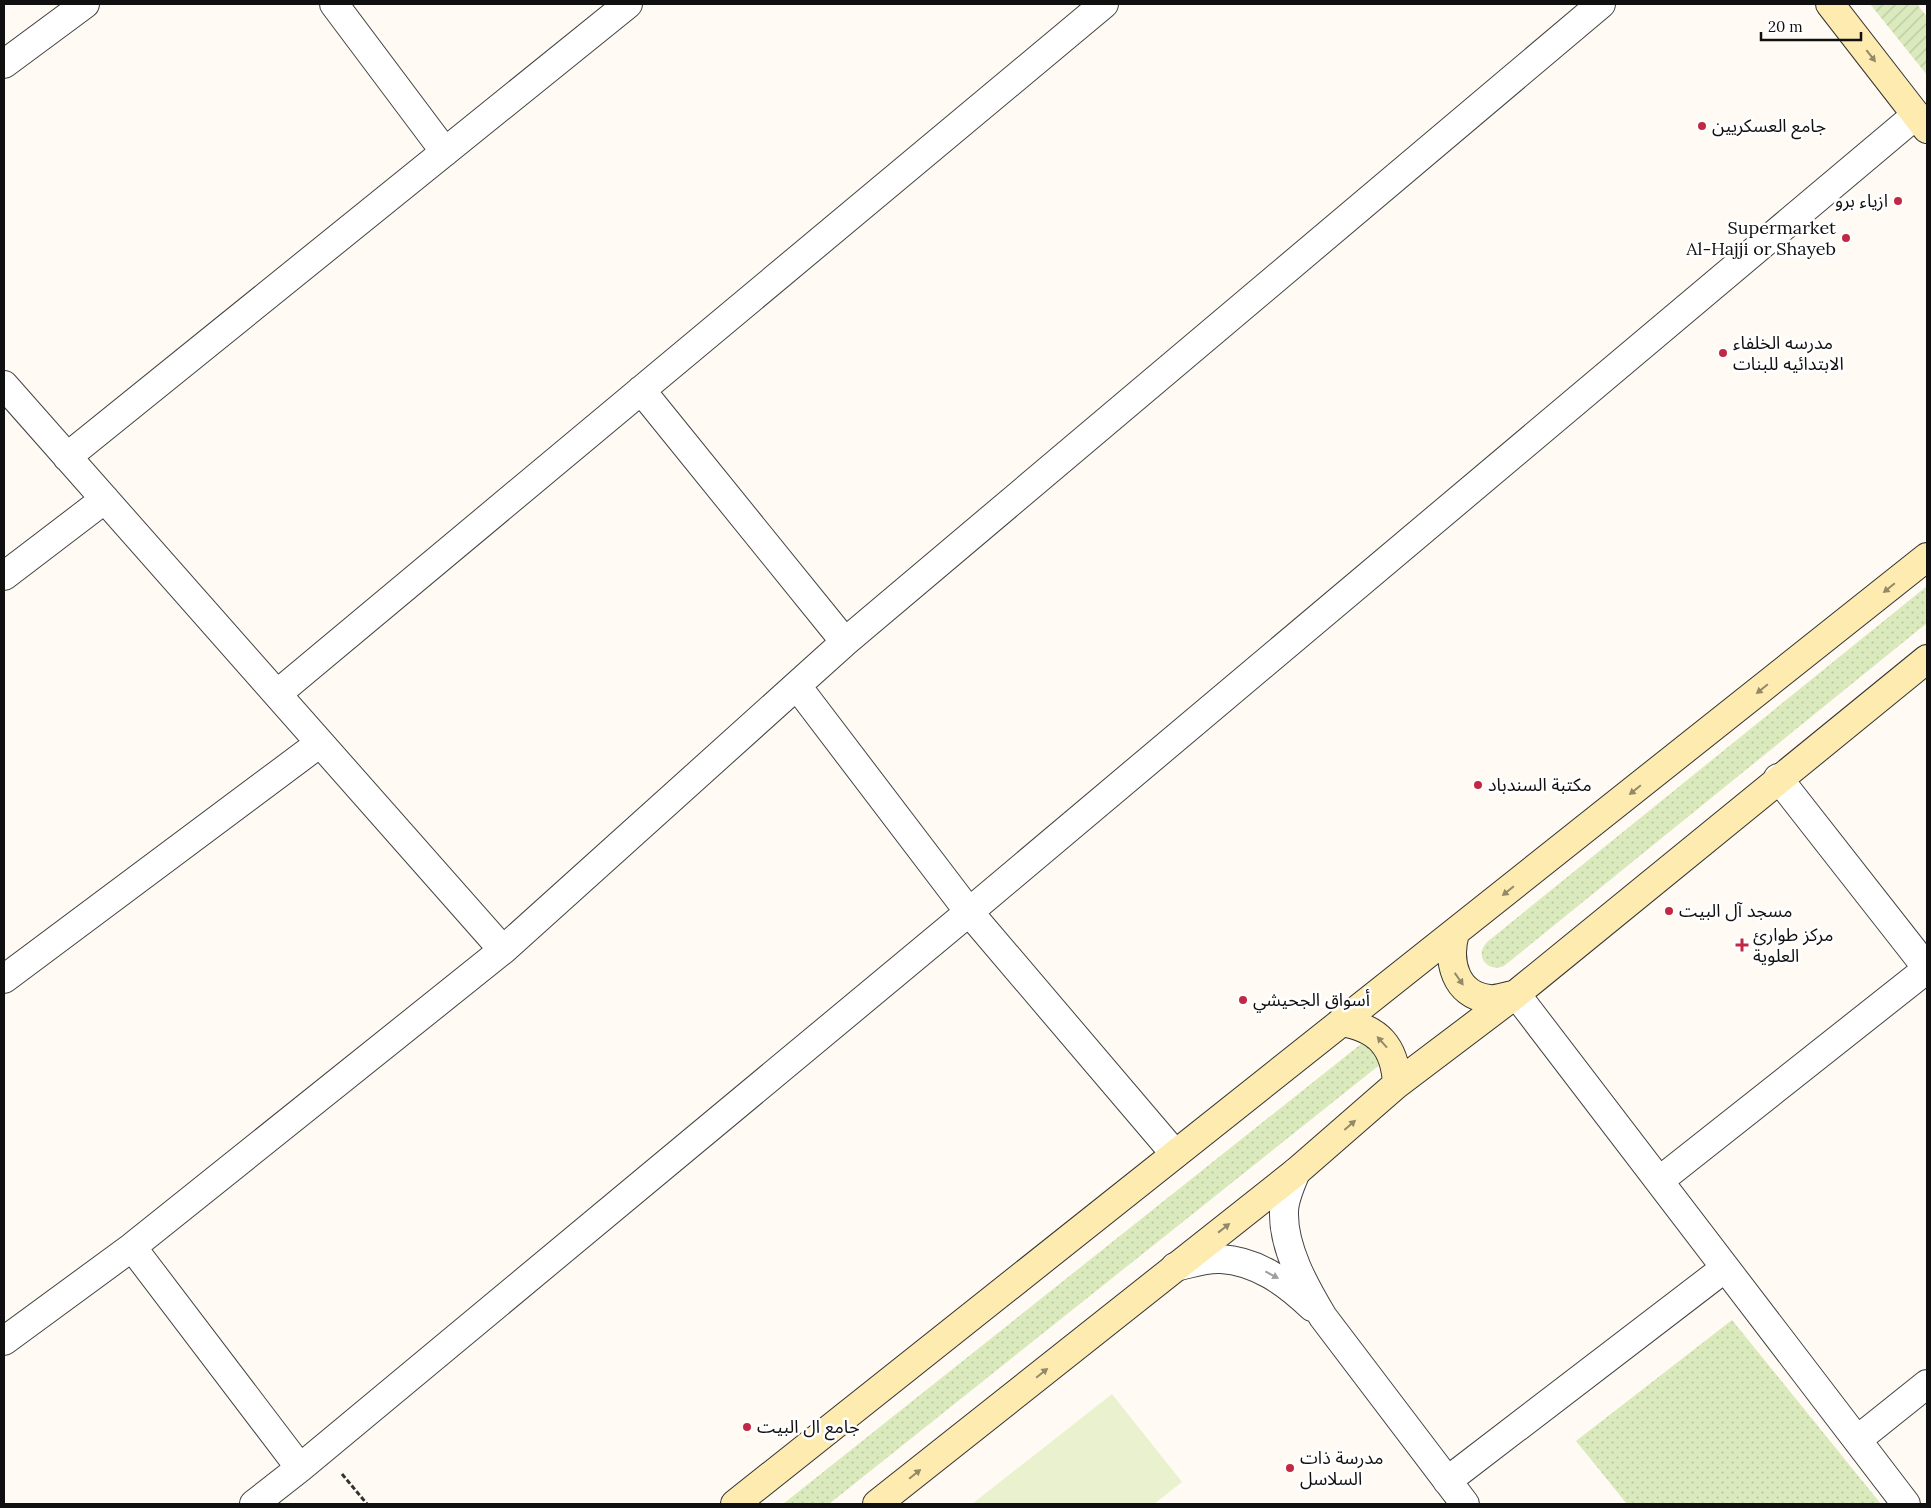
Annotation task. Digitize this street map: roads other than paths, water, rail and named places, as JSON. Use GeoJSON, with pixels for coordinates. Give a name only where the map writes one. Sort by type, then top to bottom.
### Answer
{"type":"FeatureCollection","features":[{"type":"Feature","properties":{"kind":"street"},"geometry":{"type":"LineString","coordinates":[[4,64],[85,4]]}},
{"type":"Feature","properties":{"kind":"street"},"geometry":{"type":"LineString","coordinates":[[334,4],[445,152]]}},
{"type":"Feature","properties":{"kind":"street"},"geometry":{"type":"LineString","coordinates":[[67,457],[628,4]]}},
{"type":"Feature","properties":{"kind":"street"},"geometry":{"type":"LineString","coordinates":[[277,694],[1104,4]]}},
{"type":"Feature","properties":{"kind":"street"},"geometry":{"type":"LineString","coordinates":[[4,1341],[132,1247],[503,950],[845,642],[1601,4]]}},
{"type":"Feature","properties":{"kind":"street"},"geometry":{"type":"LineString","coordinates":[[254,1504],[323,1449],[1922,122],[1830,4]]}},
{"type":"Feature","properties":{"kind":"street"},"geometry":{"type":"LineString","coordinates":[[4,385],[503,950]]}},
{"type":"Feature","properties":{"kind":"street"},"geometry":{"type":"LineString","coordinates":[[641,390],[845,642]]}},
{"type":"Feature","properties":{"kind":"street"},"geometry":{"type":"LineString","coordinates":[[4,576],[105,499]]}},
{"type":"Feature","properties":{"kind":"street"},"geometry":{"type":"LineString","coordinates":[[735,1504],[1927,557]]}},
{"type":"Feature","properties":{"kind":"street"},"geometry":{"type":"LineString","coordinates":[[877,1504],[1296,1172],[1397,1084],[1516,994],[1778,778],[1927,659]]}},
{"type":"Feature","properties":{"kind":"street"},"geometry":{"type":"LineString","coordinates":[[797,686],[969,912],[1176,1154]]}},
{"type":"Feature","properties":{"kind":"street"},"geometry":{"type":"LineString","coordinates":[[4,979],[320,743]]}},
{"type":"Feature","properties":{"kind":"street"},"geometry":{"type":"LineString","coordinates":[[1659,1181],[1927,968],[1778,778]]}},
{"type":"Feature","properties":{"kind":"street"},"geometry":{"type":"LineString","coordinates":[[1455,933],[1450,950],[1452,967],[1460,982],[1473,994],[1490,999],[1516,994]]}},
{"type":"Feature","properties":{"kind":"street"},"geometry":{"type":"LineString","coordinates":[[1516,994],[1906,1504]]}},
{"type":"Feature","properties":{"kind":"street"},"geometry":{"type":"LineString","coordinates":[[1341,1022],[1371,1031],[1382,1041],[1392,1054],[1397,1084]]}},
{"type":"Feature","properties":{"kind":"street"},"geometry":{"type":"LineString","coordinates":[[1296,1172],[1284,1211],[1285,1234],[1313,1300],[1323,1317],[1465,1504]]}},
{"type":"Feature","properties":{"kind":"street"},"geometry":{"type":"LineString","coordinates":[[132,1247],[300,1468]]}},
{"type":"Feature","properties":{"kind":"street"},"geometry":{"type":"LineString","coordinates":[[1175,1267],[1220,1259],[1242,1262],[1279,1279],[1323,1317]]}},
{"type":"Feature","properties":{"kind":"street"},"geometry":{"type":"LineString","coordinates":[[1447,1481],[1725,1268]]}},
{"type":"Feature","properties":{"kind":"street"},"geometry":{"type":"LineString","coordinates":[[1857,1440],[1927,1384]]}},
{"type":"Feature","properties":{"kind":"place","name":"جامع العسكريين"},"geometry":{"type":"Point","coordinates":[1702,126]}},
{"type":"Feature","properties":{"kind":"place","name":"ازياء برو"},"geometry":{"type":"Point","coordinates":[1898,201]}},
{"type":"Feature","properties":{"kind":"place","name":"Supermarket Al-Hajji or Shayeb"},"geometry":{"type":"Point","coordinates":[1846,238]}},
{"type":"Feature","properties":{"kind":"place","name":"مدرسه الخلفاء الابتدائيه للبنات"},"geometry":{"type":"Point","coordinates":[1723,353]}},
{"type":"Feature","properties":{"kind":"place","name":"مكتبة السندباد"},"geometry":{"type":"Point","coordinates":[1478,785]}},
{"type":"Feature","properties":{"kind":"place","name":"مسجد آل البيت"},"geometry":{"type":"Point","coordinates":[1669,911]}},
{"type":"Feature","properties":{"kind":"place","name":"مركز طوارئ العلوية"},"geometry":{"type":"Point","coordinates":[1742,945]}},
{"type":"Feature","properties":{"kind":"place","name":"أسواق الجحيشي"},"geometry":{"type":"Point","coordinates":[1243,1000]}},
{"type":"Feature","properties":{"kind":"place","name":"جامع ال البيت"},"geometry":{"type":"Point","coordinates":[747,1427]}},
{"type":"Feature","properties":{"kind":"place","name":"مدرسة ذات السلاسل"},"geometry":{"type":"Point","coordinates":[1290,1468]}}]}
